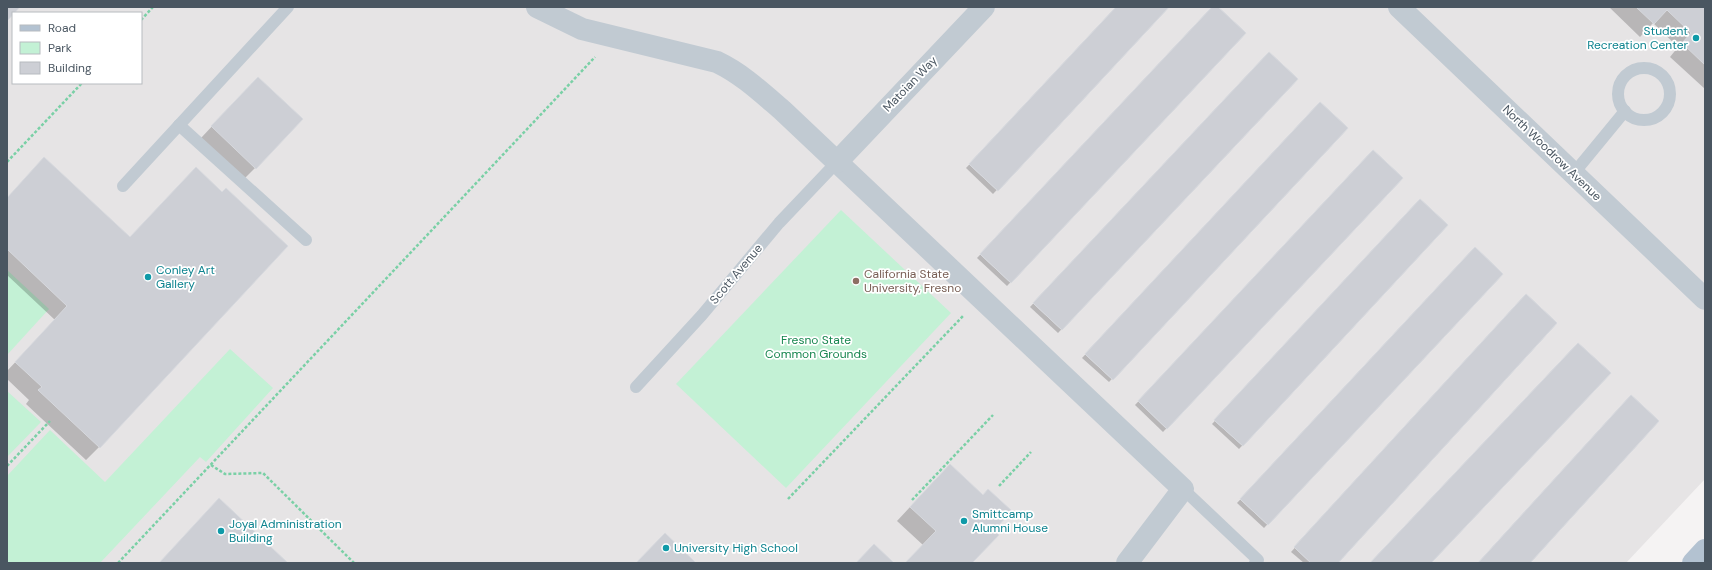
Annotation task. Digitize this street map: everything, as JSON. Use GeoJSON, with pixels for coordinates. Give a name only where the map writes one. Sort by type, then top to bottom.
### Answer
{"type":"FeatureCollection","features":[{"type":"Feature","properties":{"kind":"main road"},"geometry":{"type":"LineString","coordinates":[[1693,563],[1705,550]]}},
{"type":"Feature","properties":{"kind":"street"},"geometry":{"type":"LineString","coordinates":[[537,7],[582,29],[705,58],[731,69],[751,82],[777,105],[1183,489],[1127,563]]}},
{"type":"Feature","properties":{"kind":"street","name":"Matoian Way"},"geometry":{"type":"LineString","coordinates":[[837,162],[984,7]]}},
{"type":"Feature","properties":{"kind":"street","name":"North Woodrow Avenue"},"geometry":{"type":"LineString","coordinates":[[1399,7],[1705,299]]}},
{"type":"Feature","properties":{"kind":"lane"},"geometry":{"type":"LineString","coordinates":[[123,186],[288,7]]}},
{"type":"Feature","properties":{"kind":"lane"},"geometry":{"type":"LineString","coordinates":[[1642,69],[1658,72],[1664,78],[1670,93],[1666,108],[1660,114],[1652,119],[1644,120],[1635,119],[1625,111],[1618,99],[1622,82],[1628,75],[1634,70],[1642,69]]}},
{"type":"Feature","properties":{"kind":"lane"},"geometry":{"type":"LineString","coordinates":[[1574,173],[1625,111]]}},
{"type":"Feature","properties":{"kind":"lane"},"geometry":{"type":"LineString","coordinates":[[179,125],[306,240]]}},
{"type":"Feature","properties":{"kind":"lane","name":"Scott Avenue"},"geometry":{"type":"LineString","coordinates":[[636,387],[702,315],[779,223],[837,162]]}},
{"type":"Feature","properties":{"kind":"lane"},"geometry":{"type":"LineString","coordinates":[[1183,489],[1258,560],[1255,563]]}},
{"type":"Feature","properties":{"kind":"path"},"geometry":{"type":"LineString","coordinates":[[142,19],[153,7]]}},
{"type":"Feature","properties":{"kind":"path"},"geometry":{"type":"LineString","coordinates":[[118,563],[597,55]]}},
{"type":"Feature","properties":{"kind":"path"},"geometry":{"type":"LineString","coordinates":[[7,162],[81,84]]}},
{"type":"Feature","properties":{"kind":"path"},"geometry":{"type":"LineString","coordinates":[[788,499],[963,316]]}},
{"type":"Feature","properties":{"kind":"path"},"geometry":{"type":"LineString","coordinates":[[912,500],[993,416]]}},
{"type":"Feature","properties":{"kind":"path"},"geometry":{"type":"LineString","coordinates":[[7,466],[50,421]]}},
{"type":"Feature","properties":{"kind":"path"},"geometry":{"type":"LineString","coordinates":[[999,486],[1031,452]]}},
{"type":"Feature","properties":{"kind":"path"},"geometry":{"type":"LineString","coordinates":[[211,464],[225,474],[263,472],[354,563]]}},
{"type":"Feature","properties":{"kind":"shaded area","name":"California State University, Fresno"},"geometry":{"type":"Polygon","coordinates":[[[7,7],[1705,7],[1705,479],[1626,563],[7,563],[7,7]]]}},
{"type":"Feature","properties":{"kind":"green space","name":"Fresno State Common Grounds"},"geometry":{"type":"Polygon","coordinates":[[[841,210],[951,313],[786,488],[676,384],[841,210]]]}},
{"type":"Feature","properties":{"kind":"green space"},"geometry":{"type":"Polygon","coordinates":[[[7,270],[49,309],[7,355],[7,270]]]}},
{"type":"Feature","properties":{"kind":"green space"},"geometry":{"type":"Polygon","coordinates":[[[230,349],[273,388],[206,462],[200,457],[100,563],[7,563],[7,476],[50,430],[105,482],[230,349]]]}},
{"type":"Feature","properties":{"kind":"green space"},"geometry":{"type":"Polygon","coordinates":[[[7,391],[41,422],[7,457],[7,391]]]}},
{"type":"Feature","properties":{"kind":"building"},"geometry":{"type":"Polygon","coordinates":[[[7,7],[20,7],[15,12],[12,12],[12,16],[7,21],[7,7]]]}},
{"type":"Feature","properties":{"kind":"building"},"geometry":{"type":"Polygon","coordinates":[[[1116,7],[1169,7],[998,191],[969,164],[1116,7]]]}},
{"type":"Feature","properties":{"kind":"building"},"geometry":{"type":"Polygon","coordinates":[[[1116,7],[1169,7],[998,191],[969,164],[1116,7]]]}},
{"type":"Feature","properties":{"kind":"building"},"geometry":{"type":"Polygon","coordinates":[[[1212,7],[1218,7],[1246,33],[1011,283],[980,254],[1212,7]]]}},
{"type":"Feature","properties":{"kind":"building"},"geometry":{"type":"Polygon","coordinates":[[[1212,7],[1218,7],[1246,33],[1011,283],[980,254],[1212,7]]]}},
{"type":"Feature","properties":{"kind":"building","name":"Student Recreation Center"},"geometry":{"type":"Polygon","coordinates":[[[1636,7],[1705,7],[1705,65],[1682,43],[1691,33],[1667,10],[1654,24],[1636,7]]]}},
{"type":"Feature","properties":{"kind":"building"},"geometry":{"type":"Polygon","coordinates":[[[1269,52],[1298,79],[1062,330],[1033,303],[1269,52]]]}},
{"type":"Feature","properties":{"kind":"building"},"geometry":{"type":"Polygon","coordinates":[[[1269,52],[1298,79],[1062,330],[1033,303],[1269,52]]]}},
{"type":"Feature","properties":{"kind":"building"},"geometry":{"type":"Polygon","coordinates":[[[258,77],[303,119],[256,169],[211,126],[258,77]]]}},
{"type":"Feature","properties":{"kind":"building"},"geometry":{"type":"Polygon","coordinates":[[[1320,102],[1348,128],[1113,380],[1085,354],[1320,102]]]}},
{"type":"Feature","properties":{"kind":"building"},"geometry":{"type":"Polygon","coordinates":[[[1320,102],[1348,128],[1113,380],[1085,354],[1320,102]]]}},
{"type":"Feature","properties":{"kind":"building"},"geometry":{"type":"Polygon","coordinates":[[[1373,150],[1403,178],[1167,429],[1138,401],[1373,150]]]}},
{"type":"Feature","properties":{"kind":"building"},"geometry":{"type":"Polygon","coordinates":[[[1373,150],[1403,178],[1167,429],[1138,401],[1373,150]]]}},
{"type":"Feature","properties":{"kind":"building","name":"Conley Art Gallery"},"geometry":{"type":"Polygon","coordinates":[[[44,157],[130,237],[196,167],[222,192],[226,188],[288,246],[100,448],[38,390],[42,387],[15,362],[67,306],[7,249],[7,198],[44,157]]]}},
{"type":"Feature","properties":{"kind":"building"},"geometry":{"type":"Polygon","coordinates":[[[1420,199],[1448,225],[1243,446],[1214,420],[1420,199]]]}},
{"type":"Feature","properties":{"kind":"building"},"geometry":{"type":"Polygon","coordinates":[[[1420,199],[1448,225],[1243,446],[1214,420],[1420,199]]]}},
{"type":"Feature","properties":{"kind":"building"},"geometry":{"type":"Polygon","coordinates":[[[1475,247],[1503,274],[1268,525],[1240,499],[1475,247]]]}},
{"type":"Feature","properties":{"kind":"building"},"geometry":{"type":"Polygon","coordinates":[[[1475,247],[1503,274],[1268,525],[1240,499],[1475,247]]]}},
{"type":"Feature","properties":{"kind":"building"},"geometry":{"type":"Polygon","coordinates":[[[1526,294],[1557,323],[1338,563],[1311,563],[1294,547],[1526,294]]]}},
{"type":"Feature","properties":{"kind":"building"},"geometry":{"type":"Polygon","coordinates":[[[1526,294],[1557,323],[1338,563],[1311,563],[1294,547],[1526,294]]]}},
{"type":"Feature","properties":{"kind":"building"},"geometry":{"type":"Polygon","coordinates":[[[1578,343],[1611,373],[1431,563],[1370,563],[1578,343]]]}},
{"type":"Feature","properties":{"kind":"building"},"geometry":{"type":"Polygon","coordinates":[[[1578,343],[1611,373],[1431,563],[1370,563],[1578,343]]]}},
{"type":"Feature","properties":{"kind":"building"},"geometry":{"type":"Polygon","coordinates":[[[1631,395],[1659,421],[1530,563],[1478,563],[1631,395]]]}},
{"type":"Feature","properties":{"kind":"building"},"geometry":{"type":"Polygon","coordinates":[[[1631,395],[1659,421],[1530,563],[1478,563],[1631,395]]]}},
{"type":"Feature","properties":{"kind":"building","name":"Smittcamp Alumni House"},"geometry":{"type":"Polygon","coordinates":[[[950,464],[983,495],[988,489],[1012,511],[994,530],[999,535],[972,563],[905,563],[936,531],[910,507],[950,464]]]}},
{"type":"Feature","properties":{"kind":"building","name":"Joyal Administration Building"},"geometry":{"type":"Polygon","coordinates":[[[219,498],[288,563],[159,563],[219,498]]]}},
{"type":"Feature","properties":{"kind":"building","name":"University High School"},"geometry":{"type":"Polygon","coordinates":[[[665,533],[696,563],[636,563],[665,533]]]}},
{"type":"Feature","properties":{"kind":"building"},"geometry":{"type":"Polygon","coordinates":[[[874,544],[894,563],[856,563],[874,544]]]}},
{"type":"Feature","properties":{"kind":"place","name":"Student Recreation Center"},"geometry":{"type":"Point","coordinates":[1696,38]}},
{"type":"Feature","properties":{"kind":"place","name":"Conley Art Gallery"},"geometry":{"type":"Point","coordinates":[148,277]}},
{"type":"Feature","properties":{"kind":"place","name":"California State University, Fresno"},"geometry":{"type":"Point","coordinates":[856,281]}},
{"type":"Feature","properties":{"kind":"place","name":"Smittcamp Alumni House"},"geometry":{"type":"Point","coordinates":[964,521]}},
{"type":"Feature","properties":{"kind":"place","name":"Joyal Administration Building"},"geometry":{"type":"Point","coordinates":[221,531]}},
{"type":"Feature","properties":{"kind":"place","name":"University High School"},"geometry":{"type":"Point","coordinates":[666,548]}}]}
